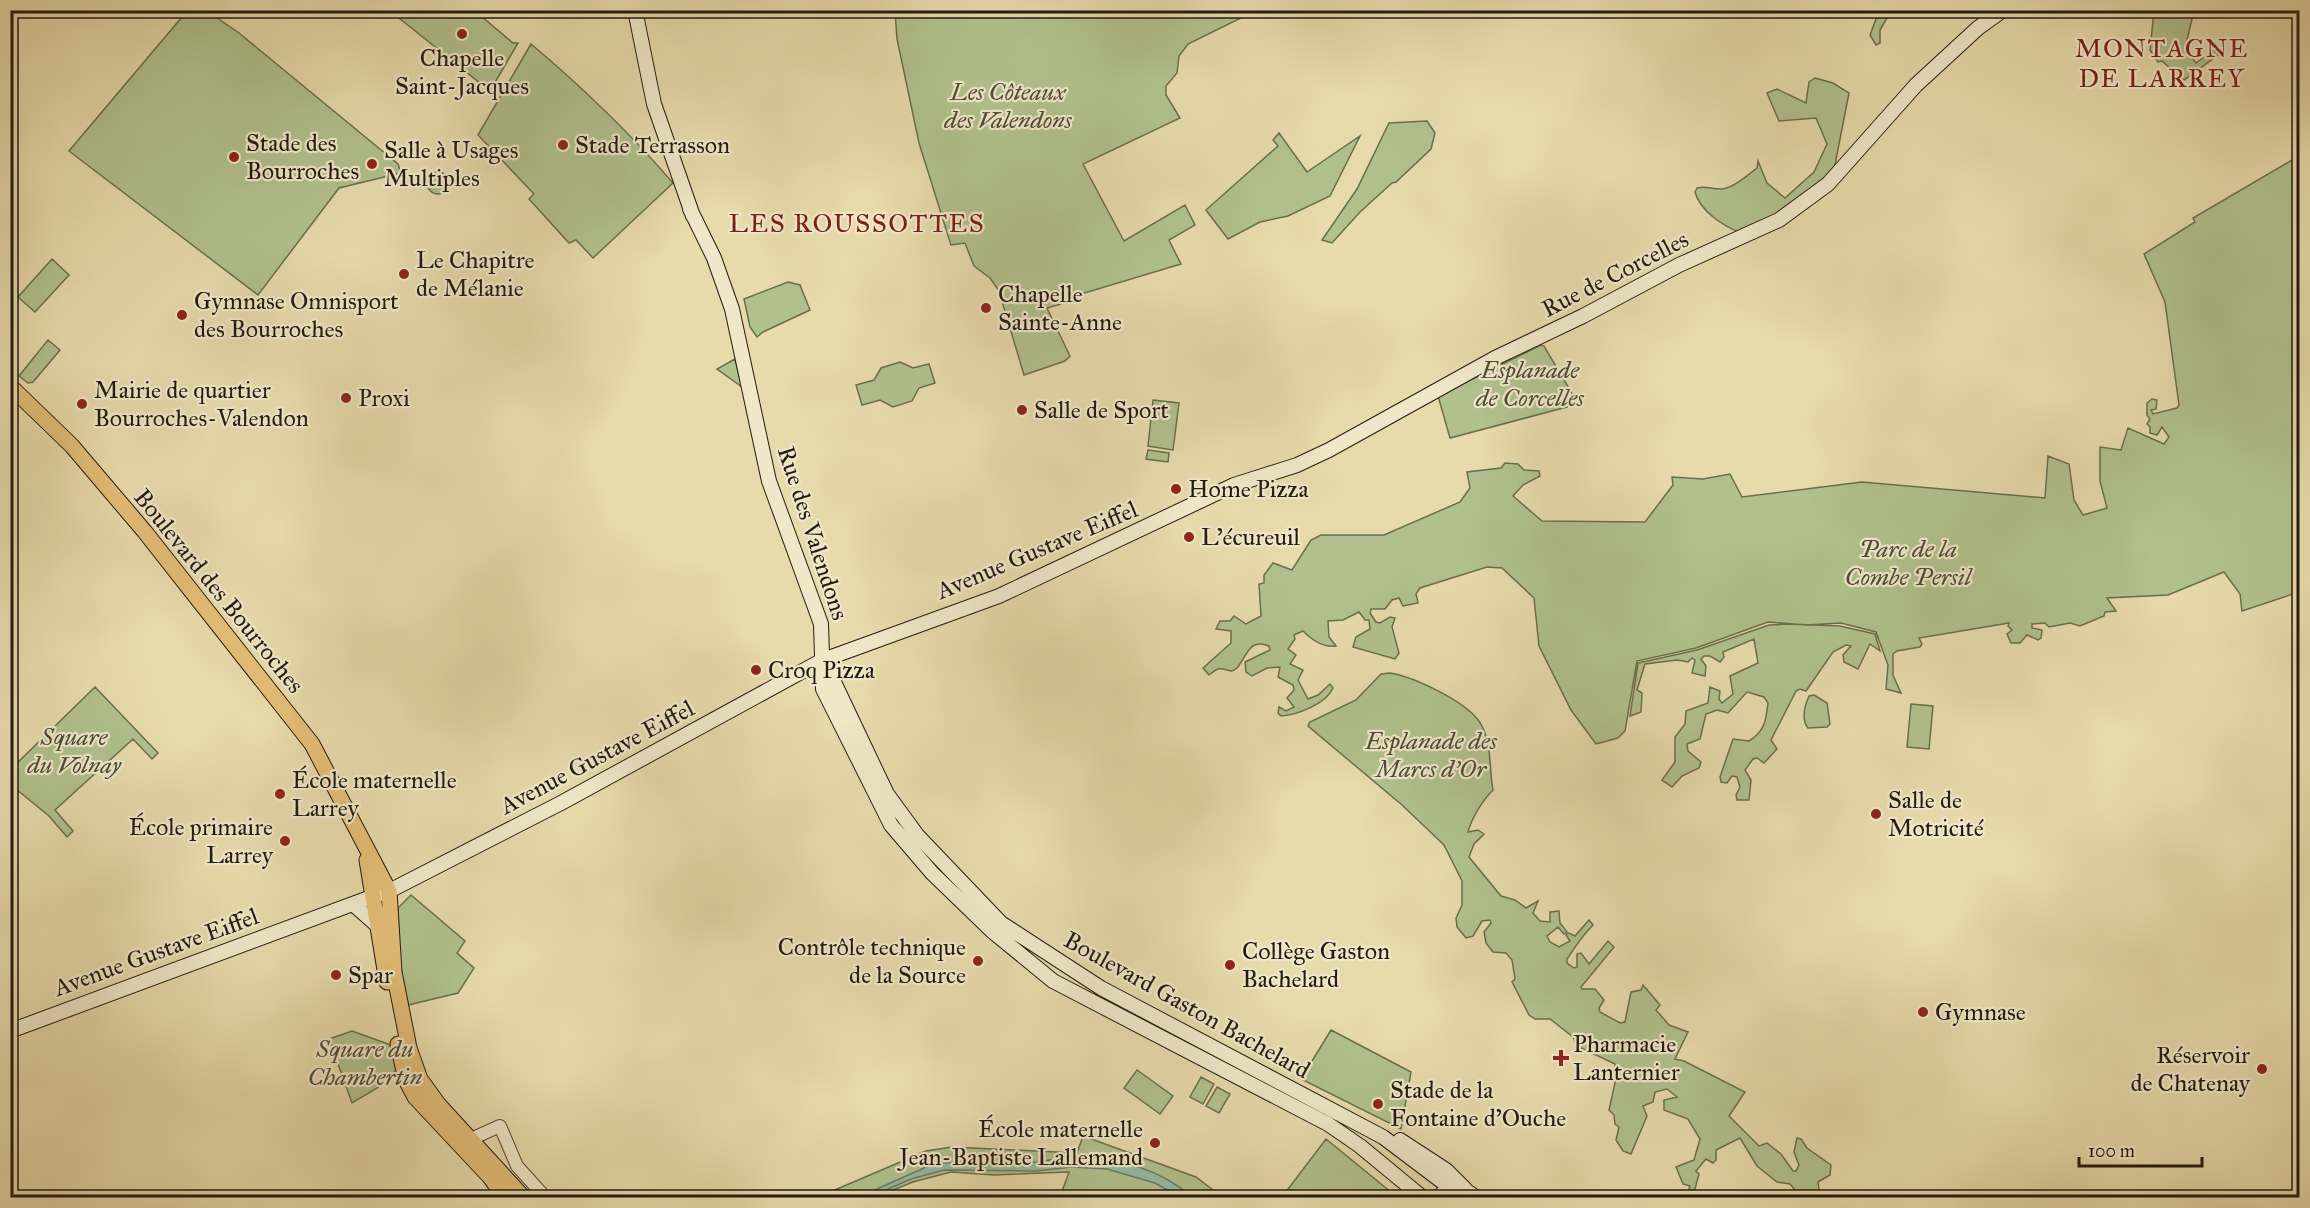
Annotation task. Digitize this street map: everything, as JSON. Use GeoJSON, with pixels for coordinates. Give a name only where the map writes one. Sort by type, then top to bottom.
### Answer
{"type":"FeatureCollection","features":[{"type":"Feature","properties":{"kind":"main road","name":"Rue de Corcelles"},"geometry":{"type":"LineString","coordinates":[[1196,504],[1234,485],[1297,465],[1329,450],[1495,358],[1593,311],[1679,265],[1755,232],[1794,211],[1845,167],[1916,86],[1978,28],[2003,10]]}},
{"type":"Feature","properties":{"kind":"main road","name":"Rue des Valendons"},"geometry":{"type":"LineString","coordinates":[[636,12],[654,104],[730,331],[740,351]]}},
{"type":"Feature","properties":{"kind":"main road","name":"Rue des Valendons"},"geometry":{"type":"LineString","coordinates":[[690,209],[714,258],[728,298],[769,481],[821,624],[823,689],[891,825],[912,839]]}},
{"type":"Feature","properties":{"kind":"main road"},"geometry":{"type":"LineString","coordinates":[[708,264],[721,293],[728,298],[730,331]]}},
{"type":"Feature","properties":{"kind":"main road","name":"Boulevard des Bourroches"},"geometry":{"type":"LineString","coordinates":[[10,386],[72,446],[137,523],[312,744],[365,850],[389,891]]}},
{"type":"Feature","properties":{"kind":"main road","name":"Avenue Gustave Eiffel"},"geometry":{"type":"LineString","coordinates":[[10,1031],[389,891],[561,803],[823,660],[999,596],[1196,504]]}},
{"type":"Feature","properties":{"kind":"main road","name":"Boulevard Gaston Bachelard"},"geometry":{"type":"LineString","coordinates":[[912,839],[1001,923],[1081,975],[1145,1012],[1383,1137],[1444,1183],[1466,1192]]}},
{"type":"Feature","properties":{"kind":"main road","name":"Boulevard Gaston Bachelard"},"geometry":{"type":"LineString","coordinates":[[912,839],[932,873],[992,931],[1053,981],[1328,1124],[1360,1146],[1423,1197]]}},
{"type":"Feature","properties":{"kind":"main road","name":"Boulevard des Bourroches"},"geometry":{"type":"LineString","coordinates":[[365,850],[374,896]]}},
{"type":"Feature","properties":{"kind":"main road"},"geometry":{"type":"LineString","coordinates":[[389,891],[394,972]]}},
{"type":"Feature","properties":{"kind":"main road"},"geometry":{"type":"LineString","coordinates":[[374,896],[411,1075],[423,1107],[455,1140],[474,1148],[505,1197]]}},
{"type":"Feature","properties":{"kind":"main road"},"geometry":{"type":"LineString","coordinates":[[374,896],[383,906],[409,1048],[411,1075],[474,1148],[524,1197]]}},
{"type":"Feature","properties":{"kind":"main road"},"geometry":{"type":"LineString","coordinates":[[353,904],[379,927]]}},
{"type":"Feature","properties":{"kind":"main road"},"geometry":{"type":"LineString","coordinates":[[1437,1197],[1449,1189],[1466,1192]]}},
{"type":"Feature","properties":{"kind":"street"},"geometry":{"type":"LineString","coordinates":[[474,1148],[490,1137],[495,1128],[517,1166],[546,1197]]}},
{"type":"Feature","properties":{"kind":"green space","name":"Les Côteaux des Valendons"},"geometry":{"type":"Polygon","coordinates":[[[1242,10],[1245,16],[1188,44],[1179,56],[1177,73],[1166,86],[1166,95],[1180,118],[1083,164],[1124,241],[1185,205],[1195,225],[1169,240],[1181,264],[1061,300],[1061,304],[1047,308],[1070,356],[1065,361],[1024,375],[999,291],[990,278],[974,266],[965,243],[951,245],[919,143],[897,39],[895,11],[1242,10]]]}},
{"type":"Feature","properties":{"kind":"green space","name":"Stade des Bourroches"},"geometry":{"type":"Polygon","coordinates":[[[187,11],[207,11],[239,33],[398,164],[401,173],[339,188],[258,295],[69,151],[187,11]]]}},
{"type":"Feature","properties":{"kind":"green space"},"geometry":{"type":"Polygon","coordinates":[[[405,11],[475,11],[513,43],[518,43],[490,91],[399,18],[405,11]]]}},
{"type":"Feature","properties":{"kind":"green space"},"geometry":{"type":"Polygon","coordinates":[[[1879,11],[1891,11],[1880,30],[1880,43],[1876,45],[1870,35],[1879,11]]]}},
{"type":"Feature","properties":{"kind":"green space"},"geometry":{"type":"Polygon","coordinates":[[[2154,11],[2194,11],[2185,48],[2196,63],[2214,50],[2218,55],[2184,80],[2162,61],[2158,62],[2150,50],[2154,11]]]}},
{"type":"Feature","properties":{"kind":"green space","name":"Stade Terrasson"},"geometry":{"type":"Polygon","coordinates":[[[531,44],[605,110],[673,183],[593,258],[576,240],[569,243],[529,199],[534,194],[478,135],[531,44]]]}},
{"type":"Feature","properties":{"kind":"green space"},"geometry":{"type":"Polygon","coordinates":[[[1815,78],[1833,83],[1849,93],[1833,175],[1783,211],[1741,233],[1720,222],[1702,205],[1695,192],[1697,188],[1722,189],[1731,186],[1757,168],[1758,161],[1767,183],[1785,198],[1814,172],[1827,144],[1816,118],[1779,121],[1767,93],[1777,89],[1806,103],[1809,82],[1815,78]]]}},
{"type":"Feature","properties":{"kind":"green space"},"geometry":{"type":"Polygon","coordinates":[[[1427,121],[1435,133],[1431,149],[1360,212],[1332,243],[1322,240],[1357,189],[1389,123],[1427,121]]]}},
{"type":"Feature","properties":{"kind":"green space"},"geometry":{"type":"Polygon","coordinates":[[[1279,133],[1307,172],[1360,136],[1330,196],[1288,216],[1260,222],[1228,239],[1206,210],[1278,146],[1273,140],[1279,133]]]}},
{"type":"Feature","properties":{"kind":"green space","name":"Parc de la Combe Persil"},"geometry":{"type":"Polygon","coordinates":[[[2299,156],[2299,592],[2242,611],[2240,594],[2224,572],[2168,595],[2107,598],[2116,611],[2105,612],[2104,616],[2080,626],[2070,623],[2049,627],[2045,623],[2032,624],[2032,628],[2042,630],[2041,638],[2038,640],[2027,635],[2020,643],[2011,643],[2007,634],[2012,630],[2008,626],[2009,623],[1919,638],[1922,644],[1920,647],[1897,651],[1893,654],[1893,675],[1901,693],[1886,689],[1888,665],[1876,632],[1841,623],[1806,625],[1768,622],[1696,648],[1637,661],[1625,731],[1618,738],[1596,744],[1571,710],[1539,646],[1534,598],[1502,568],[1487,567],[1420,588],[1416,594],[1418,603],[1403,606],[1399,598],[1392,600],[1385,609],[1371,609],[1370,613],[1376,622],[1380,623],[1390,617],[1395,618],[1392,627],[1399,653],[1395,659],[1353,647],[1356,637],[1370,629],[1369,620],[1365,620],[1359,612],[1343,620],[1328,621],[1329,637],[1336,646],[1322,644],[1303,631],[1294,635],[1295,639],[1288,649],[1296,655],[1290,664],[1303,670],[1298,680],[1308,699],[1318,695],[1330,684],[1333,688],[1318,704],[1303,711],[1281,716],[1278,713],[1279,707],[1286,711],[1294,707],[1287,698],[1294,690],[1293,685],[1278,677],[1280,667],[1267,668],[1252,676],[1246,672],[1245,662],[1270,650],[1269,646],[1257,644],[1253,646],[1237,668],[1232,671],[1218,669],[1209,675],[1203,668],[1231,643],[1231,631],[1216,629],[1220,621],[1230,621],[1234,616],[1246,624],[1261,616],[1259,584],[1264,583],[1264,575],[1273,563],[1292,570],[1311,540],[1321,535],[1384,535],[1460,502],[1470,488],[1467,472],[1501,468],[1505,463],[1518,464],[1524,470],[1539,471],[1540,476],[1523,485],[1513,496],[1542,521],[1645,522],[1673,485],[1672,477],[1703,479],[1730,474],[1742,497],[1862,482],[2045,498],[2048,456],[2069,464],[2074,500],[2083,515],[2107,508],[2100,481],[2100,447],[2121,450],[2128,428],[2164,444],[2169,437],[2162,427],[2157,435],[2150,433],[2150,427],[2147,424],[2150,419],[2147,415],[2147,403],[2152,399],[2157,400],[2156,409],[2151,410],[2153,414],[2177,408],[2179,405],[2165,302],[2144,254],[2195,222],[2193,218],[2299,156]]]}},
{"type":"Feature","properties":{"kind":"green space"},"geometry":{"type":"Polygon","coordinates":[[[438,172],[446,175],[449,183],[446,191],[438,194],[430,191],[427,183],[430,175],[438,172]]]}},
{"type":"Feature","properties":{"kind":"green space"},"geometry":{"type":"Polygon","coordinates":[[[52,259],[69,275],[35,312],[18,297],[52,259]]]}},
{"type":"Feature","properties":{"kind":"green space"},"geometry":{"type":"Polygon","coordinates":[[[788,282],[800,285],[810,310],[757,337],[750,327],[744,299],[788,282]]]}},
{"type":"Feature","properties":{"kind":"green space"},"geometry":{"type":"Polygon","coordinates":[[[48,340],[60,350],[33,382],[28,383],[19,376],[48,340]]]}},
{"type":"Feature","properties":{"kind":"green space","name":"Esplanade de Corcelles"},"geometry":{"type":"Polygon","coordinates":[[[1541,345],[1544,346],[1573,395],[1573,401],[1567,407],[1450,438],[1438,396],[1541,345]]]}},
{"type":"Feature","properties":{"kind":"green space"},"geometry":{"type":"Polygon","coordinates":[[[735,359],[742,387],[717,369],[735,359]]]}},
{"type":"Feature","properties":{"kind":"green space"},"geometry":{"type":"Polygon","coordinates":[[[900,362],[913,368],[929,364],[935,383],[919,388],[912,401],[893,407],[880,400],[862,405],[856,385],[874,380],[881,368],[900,362]]]}},
{"type":"Feature","properties":{"kind":"green space"},"geometry":{"type":"Polygon","coordinates":[[[1153,400],[1179,403],[1173,450],[1148,446],[1153,400]]]}},
{"type":"Feature","properties":{"kind":"green space"},"geometry":{"type":"Polygon","coordinates":[[[1148,450],[1169,453],[1168,462],[1146,459],[1148,450]]]}},
{"type":"Feature","properties":{"kind":"green space"},"geometry":{"type":"Polygon","coordinates":[[[1769,625],[1840,626],[1875,634],[1880,651],[1870,644],[1858,669],[1844,662],[1843,655],[1851,646],[1846,645],[1833,652],[1806,691],[1800,689],[1796,691],[1771,740],[1777,749],[1764,763],[1757,758],[1753,759],[1745,770],[1751,780],[1749,800],[1737,800],[1736,795],[1740,787],[1737,777],[1732,776],[1727,783],[1721,782],[1720,777],[1733,739],[1749,741],[1762,729],[1765,720],[1768,703],[1764,697],[1747,692],[1728,713],[1717,710],[1706,714],[1700,739],[1687,744],[1688,751],[1701,762],[1699,768],[1682,776],[1672,787],[1662,780],[1675,762],[1675,737],[1685,724],[1686,711],[1708,703],[1710,687],[1720,691],[1719,699],[1722,703],[1733,694],[1730,676],[1758,663],[1754,639],[1723,652],[1724,657],[1720,662],[1710,656],[1704,656],[1701,659],[1706,666],[1705,676],[1692,673],[1695,660],[1692,658],[1688,662],[1677,660],[1645,664],[1637,690],[1642,693],[1641,712],[1630,716],[1638,663],[1697,650],[1769,625]]]}},
{"type":"Feature","properties":{"kind":"green space","name":"Esplanade des Marcs d'Or"},"geometry":{"type":"Polygon","coordinates":[[[1390,673],[1441,692],[1476,717],[1482,726],[1489,749],[1493,790],[1478,809],[1470,826],[1468,832],[1478,830],[1484,834],[1474,844],[1469,857],[1501,896],[1515,900],[1526,908],[1538,901],[1533,913],[1540,921],[1550,922],[1550,912],[1559,911],[1560,923],[1567,932],[1564,934],[1558,927],[1547,936],[1550,942],[1559,947],[1570,941],[1566,935],[1569,933],[1575,936],[1589,920],[1593,925],[1567,959],[1567,963],[1574,968],[1577,967],[1577,954],[1581,953],[1589,964],[1608,941],[1614,947],[1581,987],[1582,989],[1595,989],[1604,1000],[1599,1008],[1600,1012],[1620,1023],[1625,1022],[1631,992],[1641,990],[1643,985],[1660,1005],[1656,1010],[1669,1025],[1688,1032],[1675,1059],[1684,1061],[1745,1092],[1729,1116],[1759,1146],[1767,1143],[1781,1154],[1793,1171],[1796,1171],[1799,1165],[1794,1152],[1797,1138],[1801,1139],[1807,1148],[1831,1165],[1830,1175],[1818,1182],[1820,1197],[1791,1197],[1795,1190],[1790,1184],[1777,1182],[1757,1166],[1740,1138],[1716,1150],[1716,1160],[1713,1163],[1706,1159],[1696,1171],[1699,1174],[1695,1189],[1688,1191],[1690,1186],[1683,1184],[1676,1167],[1694,1160],[1700,1139],[1688,1119],[1664,1110],[1664,1100],[1677,1097],[1667,1089],[1655,1092],[1653,1102],[1643,1106],[1647,1116],[1631,1154],[1623,1151],[1616,1140],[1619,1127],[1615,1124],[1614,1115],[1609,1110],[1615,1083],[1615,1064],[1577,1046],[1573,1037],[1550,1019],[1535,1019],[1529,1015],[1512,982],[1515,979],[1512,960],[1506,953],[1493,952],[1486,943],[1484,932],[1491,923],[1490,920],[1482,921],[1473,936],[1466,938],[1457,927],[1456,918],[1462,905],[1462,881],[1444,845],[1402,805],[1308,726],[1310,722],[1356,700],[1381,674],[1390,673]]]}},
{"type":"Feature","properties":{"kind":"green space","name":"Square du Volnay"},"geometry":{"type":"Polygon","coordinates":[[[95,687],[158,753],[152,759],[133,739],[55,810],[73,831],[67,837],[49,816],[11,785],[11,769],[95,687]]]}},
{"type":"Feature","properties":{"kind":"green space"},"geometry":{"type":"Polygon","coordinates":[[[1814,695],[1827,703],[1830,724],[1827,727],[1808,728],[1806,724],[1804,712],[1806,704],[1809,696],[1814,695]]]}},
{"type":"Feature","properties":{"kind":"green space"},"geometry":{"type":"Polygon","coordinates":[[[1911,704],[1933,706],[1929,749],[1907,747],[1911,704]]]}},
{"type":"Feature","properties":{"kind":"green space"},"geometry":{"type":"Polygon","coordinates":[[[411,895],[465,941],[457,953],[474,968],[458,993],[408,1005],[400,964],[398,908],[411,895]]]}},
{"type":"Feature","properties":{"kind":"green space","name":"Stade de la Fontaine d'Ouche"},"geometry":{"type":"Polygon","coordinates":[[[1331,1030],[1411,1072],[1401,1129],[1301,1079],[1331,1030]]]}},
{"type":"Feature","properties":{"kind":"green space","name":"Square du Chambertin"},"geometry":{"type":"Polygon","coordinates":[[[352,1031],[391,1045],[396,1070],[379,1087],[352,1103],[329,1039],[352,1031]]]}},
{"type":"Feature","properties":{"kind":"green space"},"geometry":{"type":"Polygon","coordinates":[[[1137,1070],[1173,1096],[1160,1114],[1124,1088],[1137,1070]]]}},
{"type":"Feature","properties":{"kind":"green space"},"geometry":{"type":"Polygon","coordinates":[[[1201,1077],[1214,1084],[1203,1104],[1190,1097],[1201,1077]]]}},
{"type":"Feature","properties":{"kind":"green space"},"geometry":{"type":"Polygon","coordinates":[[[1217,1087],[1230,1094],[1219,1113],[1206,1106],[1217,1087]]]}},
{"type":"Feature","properties":{"kind":"green space"},"geometry":{"type":"Polygon","coordinates":[[[1083,1136],[1196,1177],[1222,1197],[1060,1197],[1069,1172],[994,1175],[951,1172],[913,1182],[876,1197],[816,1198],[926,1151],[952,1147],[1077,1153],[1083,1136]]]}},
{"type":"Feature","properties":{"kind":"green space"},"geometry":{"type":"Polygon","coordinates":[[[1326,1139],[1397,1197],[1282,1197],[1326,1139]]]}},
{"type":"Feature","properties":{"kind":"shaded area"},"geometry":{"type":"Polygon","coordinates":[[[1070,1156],[1103,1159],[1135,1166],[1165,1178],[1192,1197],[1180,1197],[1155,1183],[1107,1169],[1071,1167],[1037,1171],[944,1170],[911,1179],[870,1197],[859,1197],[933,1164],[960,1162],[994,1165],[1039,1162],[1070,1156]]]}},
{"type":"Feature","properties":{"kind":"place","name":"Chapelle Saint-Jacques"},"geometry":{"type":"Point","coordinates":[462,34]}},
{"type":"Feature","properties":{"kind":"place","name":"Stade Terrasson"},"geometry":{"type":"Point","coordinates":[563,145]}},
{"type":"Feature","properties":{"kind":"place","name":"Stade des Bourroches"},"geometry":{"type":"Point","coordinates":[234,157]}},
{"type":"Feature","properties":{"kind":"place","name":"Salle à Usages Multiples"},"geometry":{"type":"Point","coordinates":[372,164]}},
{"type":"Feature","properties":{"kind":"place","name":"Le Chapitre de Mélanie"},"geometry":{"type":"Point","coordinates":[404,274]}},
{"type":"Feature","properties":{"kind":"place","name":"Chapelle Sainte-Anne"},"geometry":{"type":"Point","coordinates":[986,308]}},
{"type":"Feature","properties":{"kind":"place","name":"Gymnase Omnisport des Bourroches"},"geometry":{"type":"Point","coordinates":[182,315]}},
{"type":"Feature","properties":{"kind":"place","name":"Proxi"},"geometry":{"type":"Point","coordinates":[346,398]}},
{"type":"Feature","properties":{"kind":"place","name":"Mairie de quartier Bourroches-Valendon"},"geometry":{"type":"Point","coordinates":[82,404]}},
{"type":"Feature","properties":{"kind":"place","name":"Salle de Sport"},"geometry":{"type":"Point","coordinates":[1022,410]}},
{"type":"Feature","properties":{"kind":"place","name":"Home Pizza"},"geometry":{"type":"Point","coordinates":[1176,489]}},
{"type":"Feature","properties":{"kind":"place","name":"L'écureuil"},"geometry":{"type":"Point","coordinates":[1189,537]}},
{"type":"Feature","properties":{"kind":"place","name":"Croq Pizza"},"geometry":{"type":"Point","coordinates":[756,670]}},
{"type":"Feature","properties":{"kind":"place","name":"École maternelle Larrey"},"geometry":{"type":"Point","coordinates":[280,794]}},
{"type":"Feature","properties":{"kind":"place","name":"Salle de Motricité"},"geometry":{"type":"Point","coordinates":[1876,814]}},
{"type":"Feature","properties":{"kind":"place","name":"École primaire Larrey"},"geometry":{"type":"Point","coordinates":[285,841]}},
{"type":"Feature","properties":{"kind":"place","name":"Contrôle technique de la Source"},"geometry":{"type":"Point","coordinates":[978,961]}},
{"type":"Feature","properties":{"kind":"place","name":"Collège Gaston Bachelard"},"geometry":{"type":"Point","coordinates":[1230,965]}},
{"type":"Feature","properties":{"kind":"place","name":"Spar"},"geometry":{"type":"Point","coordinates":[336,975]}},
{"type":"Feature","properties":{"kind":"place","name":"Gymnase"},"geometry":{"type":"Point","coordinates":[1923,1012]}},
{"type":"Feature","properties":{"kind":"place","name":"Pharmacie Lanternier"},"geometry":{"type":"Point","coordinates":[1561,1058]}},
{"type":"Feature","properties":{"kind":"place","name":"Réservoir de Chatenay"},"geometry":{"type":"Point","coordinates":[2262,1069]}},
{"type":"Feature","properties":{"kind":"place","name":"Stade de la Fontaine d'Ouche"},"geometry":{"type":"Point","coordinates":[1378,1104]}},
{"type":"Feature","properties":{"kind":"place","name":"École maternelle Jean-Baptiste Lallemand"},"geometry":{"type":"Point","coordinates":[1155,1143]}},
{"type":"Feature","properties":{"kind":"district","name":"MONTAGNE DE LARREY"},"geometry":{"type":"Point","coordinates":[2162,63]}},
{"type":"Feature","properties":{"kind":"district","name":"LES ROUSSOTTES"},"geometry":{"type":"Point","coordinates":[857,223]}}]}
